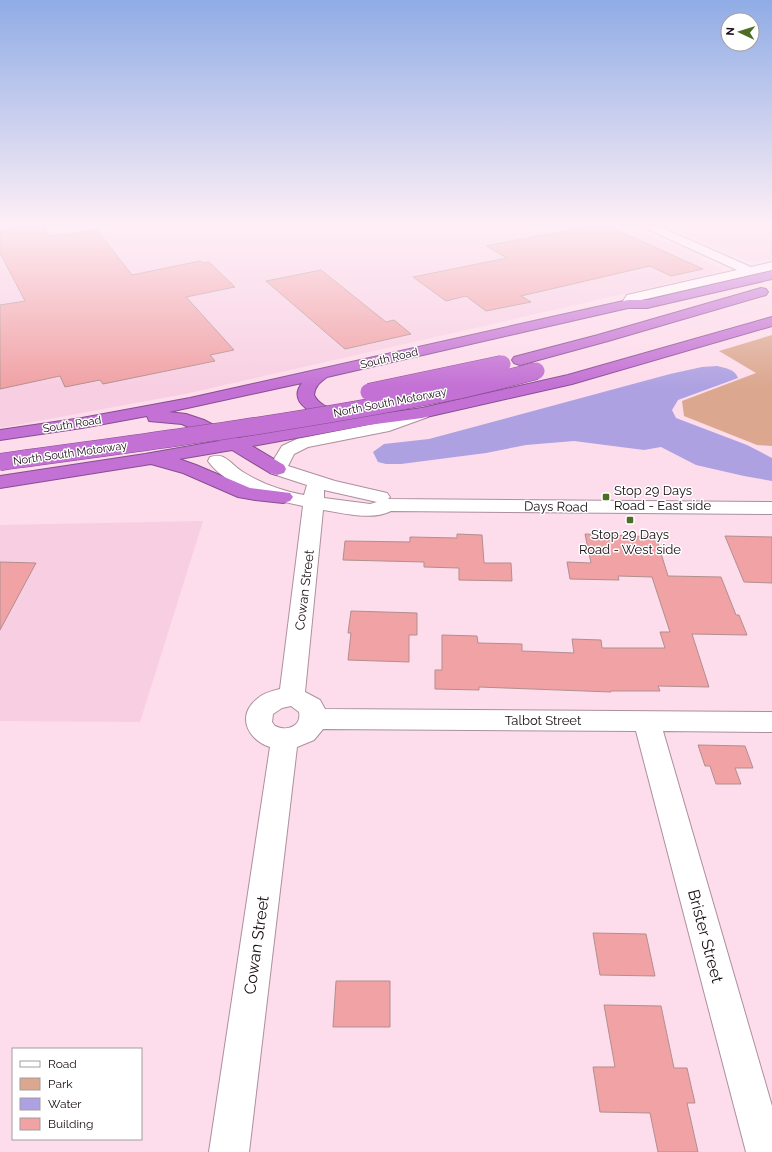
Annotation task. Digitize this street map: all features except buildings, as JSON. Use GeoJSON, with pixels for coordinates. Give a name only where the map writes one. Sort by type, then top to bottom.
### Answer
{"type":"FeatureCollection","features":[{"type":"Feature","properties":{"kind":"highway"},"geometry":{"type":"LineString","coordinates":[[628,304],[647,304],[751,280]]}},
{"type":"Feature","properties":{"kind":"highway","name":"North South Motorway"},"geometry":{"type":"LineString","coordinates":[[0,447],[294,408],[520,360],[603,338],[772,289]]}},
{"type":"Feature","properties":{"kind":"highway"},"geometry":{"type":"LineString","coordinates":[[628,345],[772,302]]}},
{"type":"Feature","properties":{"kind":"highway","name":"South Road"},"geometry":{"type":"LineString","coordinates":[[0,435],[82,423],[190,403],[628,304]]}},
{"type":"Feature","properties":{"kind":"highway"},"geometry":{"type":"LineString","coordinates":[[0,482],[145,460],[213,455],[235,444],[368,420],[422,413],[594,373],[772,320]]}},
{"type":"Feature","properties":{"kind":"highway"},"geometry":{"type":"LineString","coordinates":[[592,356],[614,350]]}},
{"type":"Feature","properties":{"kind":"highway","name":"North South Motorway"},"geometry":{"type":"LineString","coordinates":[[0,462],[156,441],[307,418],[440,394],[543,369]]}},
{"type":"Feature","properties":{"kind":"highway"},"geometry":{"type":"LineString","coordinates":[[323,372],[312,379],[306,387],[305,397],[312,406],[330,415],[342,418],[368,420]]}},
{"type":"Feature","properties":{"kind":"highway"},"geometry":{"type":"LineString","coordinates":[[213,455],[209,435],[210,428],[216,414],[240,396],[262,386],[323,372]]}},
{"type":"Feature","properties":{"kind":"highway"},"geometry":{"type":"LineString","coordinates":[[82,423],[153,417],[184,419],[210,428],[277,469]]}},
{"type":"Feature","properties":{"kind":"highway"},"geometry":{"type":"LineString","coordinates":[[42,476],[71,466],[82,458],[86,450],[86,442],[81,435],[71,431],[46,428]]}},
{"type":"Feature","properties":{"kind":"highway"},"geometry":{"type":"LineString","coordinates":[[145,460],[168,462],[242,492],[283,497]]}},
{"type":"Feature","properties":{"kind":"street","name":"South Road"},"geometry":{"type":"LineString","coordinates":[[628,304],[632,298],[711,280]]}},
{"type":"Feature","properties":{"kind":"street"},"geometry":{"type":"LineString","coordinates":[[277,469],[288,450],[303,443],[383,427],[422,413]]}},
{"type":"Feature","properties":{"kind":"street","name":"Days Road"},"geometry":{"type":"LineString","coordinates":[[213,455],[238,476],[258,487],[283,497],[315,493]]}},
{"type":"Feature","properties":{"kind":"street","name":"Days Road"},"geometry":{"type":"LineString","coordinates":[[277,469],[315,493],[377,510],[388,504],[772,508]]}},
{"type":"Feature","properties":{"kind":"street","name":"Cowan Street"},"geometry":{"type":"LineString","coordinates":[[292,697],[315,493]]}},
{"type":"Feature","properties":{"kind":"street"},"geometry":{"type":"LineString","coordinates":[[292,697],[311,706],[314,719],[308,730],[301,735],[285,739],[268,735],[262,730],[259,724],[259,717],[262,710],[274,700],[292,697]]}},
{"type":"Feature","properties":{"kind":"street","name":"Talbot Street"},"geometry":{"type":"LineString","coordinates":[[314,719],[772,722]]}},
{"type":"Feature","properties":{"kind":"street","name":"Brister Street"},"geometry":{"type":"LineString","coordinates":[[647,721],[766,1152]]}},
{"type":"Feature","properties":{"kind":"street","name":"Cowan Street"},"geometry":{"type":"LineString","coordinates":[[229,1152],[285,739]]}},
{"type":"Feature","properties":{"kind":"shaded area"},"geometry":{"type":"Polygon","coordinates":[[[0,280],[686,280],[185,394],[0,428],[0,280]]]}},
{"type":"Feature","properties":{"kind":"shaded area"},"geometry":{"type":"Polygon","coordinates":[[[203,521],[140,722],[0,721],[0,525],[203,521]]]}},
{"type":"Feature","properties":{"kind":"green space"},"geometry":{"type":"Polygon","coordinates":[[[772,335],[772,446],[757,445],[684,416],[682,401],[756,373],[719,351],[772,335]]]}},
{"type":"Feature","properties":{"kind":"water"},"geometry":{"type":"Polygon","coordinates":[[[717,366],[732,371],[738,378],[678,400],[672,410],[676,418],[747,445],[772,458],[772,481],[696,465],[661,447],[644,450],[574,441],[526,445],[486,453],[401,464],[386,464],[378,462],[373,452],[384,444],[429,439],[670,374],[702,367],[717,366]]]}},
{"type":"Feature","properties":{"kind":"place","name":"Stop 29 Days Road - East side"},"geometry":{"type":"Point","coordinates":[606,497]}},
{"type":"Feature","properties":{"kind":"place","name":"Stop 29 Days Road - West side"},"geometry":{"type":"Point","coordinates":[630,520]}}]}
